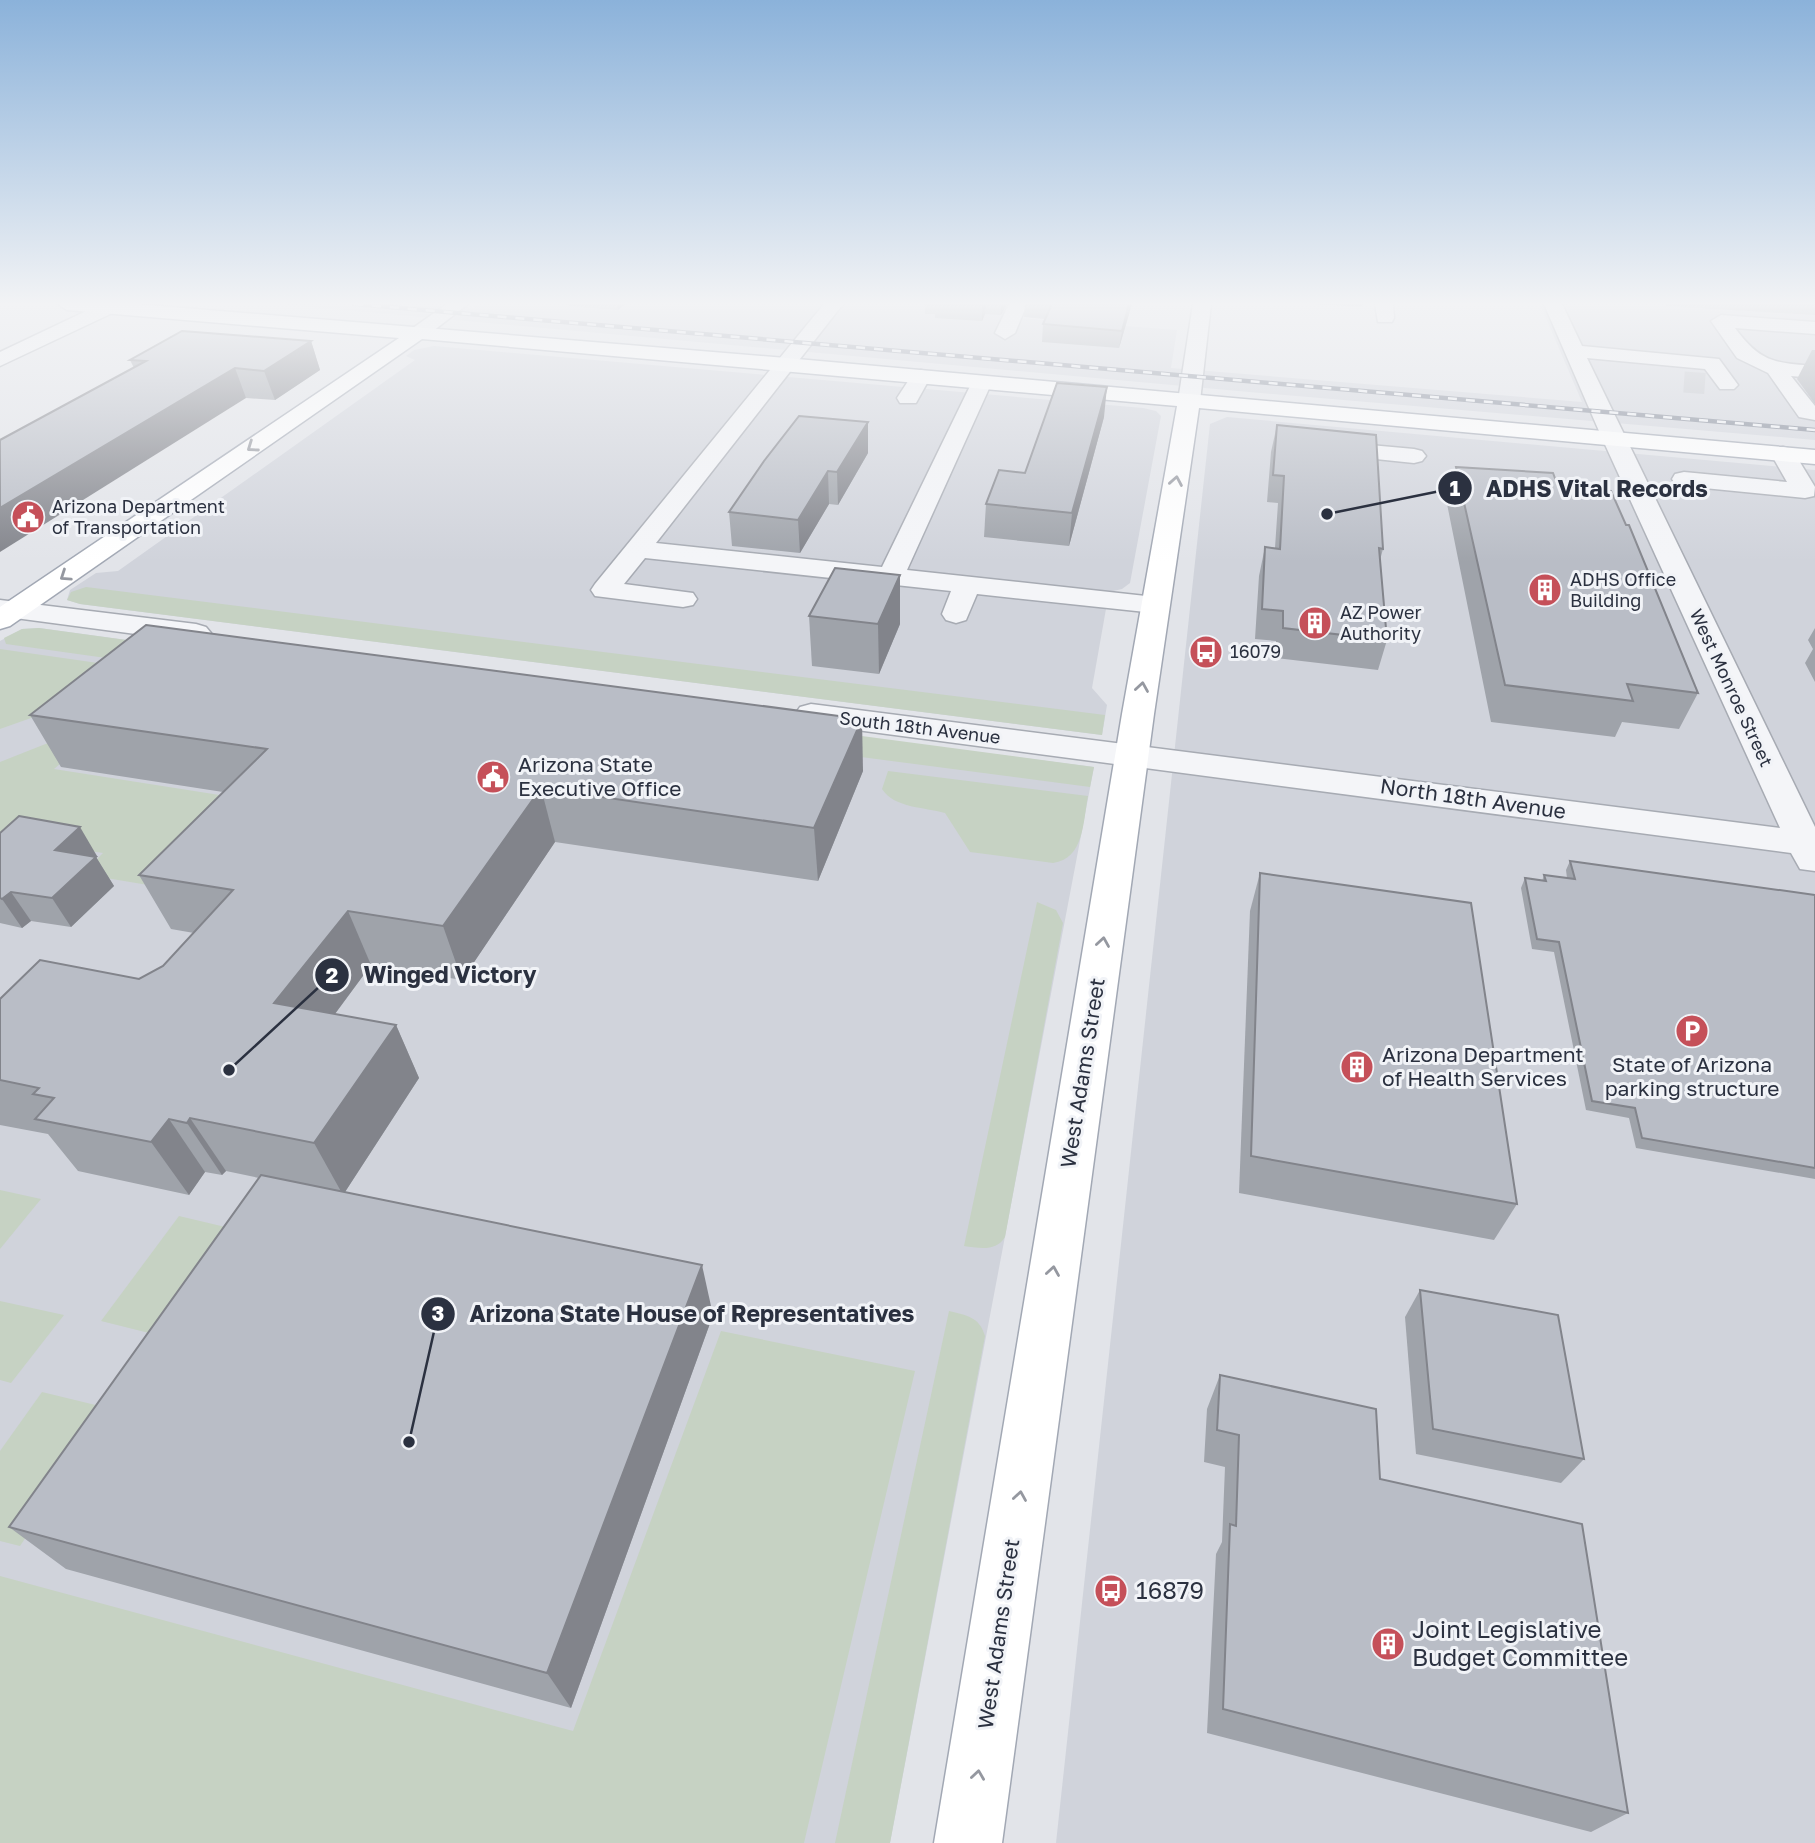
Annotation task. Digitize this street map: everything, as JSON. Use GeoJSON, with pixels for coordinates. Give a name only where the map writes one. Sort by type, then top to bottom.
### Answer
{"type":"FeatureCollection","features":[{"type":"Feature","properties":{"kind":"main road"},"geometry":{"type":"LineString","coordinates":[[5,612],[333,390]]}},
{"type":"Feature","properties":{"kind":"main road"},"geometry":{"type":"LineString","coordinates":[[1069,390],[1815,457]]}},
{"type":"Feature","properties":{"kind":"main road","name":"West Adams Street"},"geometry":{"type":"LineString","coordinates":[[968,1843],[1132,754],[1189,401]]}},
{"type":"Feature","properties":{"kind":"street"},"geometry":{"type":"LineString","coordinates":[[683,598],[605,590],[765,390]]}},
{"type":"Feature","properties":{"kind":"street"},"geometry":{"type":"LineString","coordinates":[[908,398],[913,390]]}},
{"type":"Feature","properties":{"kind":"street"},"geometry":{"type":"LineString","coordinates":[[891,576],[978,390]]}},
{"type":"Feature","properties":{"kind":"street","name":"West Adams Street"},"geometry":{"type":"LineString","coordinates":[[1189,401],[1190,390]]}},
{"type":"Feature","properties":{"kind":"street","name":"West Monroe Street"},"geometry":{"type":"LineString","coordinates":[[1591,390],[1812,851]]}},
{"type":"Feature","properties":{"kind":"street"},"geometry":{"type":"LineString","coordinates":[[1791,390],[1807,412],[1815,413]]}},
{"type":"Feature","properties":{"kind":"street"},"geometry":{"type":"LineString","coordinates":[[1306,447],[1414,456]]}},
{"type":"Feature","properties":{"kind":"street"},"geometry":{"type":"LineString","coordinates":[[1684,479],[1805,491],[1783,454]]}},
{"type":"Feature","properties":{"kind":"street"},"geometry":{"type":"LineString","coordinates":[[637,548],[1155,605]]}},
{"type":"Feature","properties":{"kind":"street"},"geometry":{"type":"LineString","coordinates":[[956,614],[967,584]]}},
{"type":"Feature","properties":{"kind":"street"},"geometry":{"type":"LineString","coordinates":[[5,612],[227,638]]}},
{"type":"Feature","properties":{"kind":"street","name":"South 18th Avenue"},"geometry":{"type":"LineString","coordinates":[[777,709],[1132,754]]}},
{"type":"Feature","properties":{"kind":"street","name":"North 18th Avenue"},"geometry":{"type":"LineString","coordinates":[[1132,754],[1812,851]]}},
{"type":"Feature","properties":{"kind":"shaded area"},"geometry":{"type":"Polygon","coordinates":[[[373,390],[937,390],[1143,408],[1156,411],[1161,416],[1130,583],[1122,589],[1109,592],[1092,688],[1107,705],[1102,735],[80,604],[67,600],[70,590],[96,573],[118,571],[373,390]]]}},
{"type":"Feature","properties":{"kind":"shaded area"},"geometry":{"type":"Polygon","coordinates":[[[1227,390],[1437,390],[1582,402],[1577,390],[1815,390],[1815,440],[1227,390]]]}},
{"type":"Feature","properties":{"kind":"shaded area"},"geometry":{"type":"Polygon","coordinates":[[[1227,417],[1815,470],[1815,1843],[1056,1843],[1210,424],[1227,417]]]}},
{"type":"Feature","properties":{"kind":"shaded area"},"geometry":{"type":"Polygon","coordinates":[[[39,628],[1094,767],[890,1843],[0,1843],[0,641],[22,629],[39,628]]]}},
{"type":"Feature","properties":{"kind":"green space"},"geometry":{"type":"Polygon","coordinates":[[[86,587],[1105,715],[1102,735],[80,604],[67,600],[71,592],[86,587]]]}},
{"type":"Feature","properties":{"kind":"green space"},"geometry":{"type":"Polygon","coordinates":[[[39,628],[397,677],[378,696],[6,644],[4,638],[22,629],[39,628]]]}},
{"type":"Feature","properties":{"kind":"green space"},"geometry":{"type":"Polygon","coordinates":[[[0,649],[161,672],[0,729],[0,649]]]}},
{"type":"Feature","properties":{"kind":"green space"},"geometry":{"type":"Polygon","coordinates":[[[630,705],[1094,767],[1090,787],[617,725],[630,705]]]}},
{"type":"Feature","properties":{"kind":"green space"},"geometry":{"type":"Polygon","coordinates":[[[53,741],[82,745],[54,769],[245,799],[160,887],[82,874],[103,853],[38,843],[0,858],[0,762],[53,741]]]}},
{"type":"Feature","properties":{"kind":"green space"},"geometry":{"type":"Polygon","coordinates":[[[888,771],[1088,796],[1080,838],[1071,855],[1053,863],[970,852],[945,813],[910,806],[887,795],[882,789],[888,771]]]}},
{"type":"Feature","properties":{"kind":"green space"},"geometry":{"type":"Polygon","coordinates":[[[1037,902],[1056,910],[1063,923],[1005,1237],[992,1247],[964,1246],[1037,902]]]}},
{"type":"Feature","properties":{"kind":"green space"},"geometry":{"type":"Polygon","coordinates":[[[0,1190],[41,1199],[0,1249],[0,1190]]]}},
{"type":"Feature","properties":{"kind":"green space"},"geometry":{"type":"Polygon","coordinates":[[[179,1216],[238,1230],[165,1337],[101,1321],[179,1216]]]}},
{"type":"Feature","properties":{"kind":"green space"},"geometry":{"type":"Polygon","coordinates":[[[0,1301],[64,1315],[11,1383],[0,1380],[0,1301]]]}},
{"type":"Feature","properties":{"kind":"green space"},"geometry":{"type":"Polygon","coordinates":[[[949,1311],[976,1321],[985,1336],[890,1843],[835,1843],[949,1311]]]}},
{"type":"Feature","properties":{"kind":"green space"},"geometry":{"type":"Polygon","coordinates":[[[721,1331],[915,1371],[804,1843],[0,1843],[0,1576],[573,1731],[721,1331]]]}},
{"type":"Feature","properties":{"kind":"green space"},"geometry":{"type":"Polygon","coordinates":[[[42,1392],[112,1409],[20,1546],[0,1541],[0,1451],[42,1392]]]}},
{"type":"Feature","properties":{"kind":"building"},"geometry":{"type":"Polygon","coordinates":[[[92,390],[198,390],[0,508],[0,440],[92,390]]]}},
{"type":"Feature","properties":{"kind":"building"},"geometry":{"type":"Polygon","coordinates":[[[1055,390],[1106,390],[1072,513],[986,504],[999,470],[1025,473],[1055,390]]]}},
{"type":"Feature","properties":{"kind":"building"},"geometry":{"type":"Polygon","coordinates":[[[799,416],[868,422],[837,472],[828,471],[798,520],[729,512],[764,461],[799,416]]]}},
{"type":"Feature","properties":{"kind":"building"},"geometry":{"type":"Polygon","coordinates":[[[1277,425],[1376,435],[1383,549],[1379,548],[1387,640],[1283,628],[1283,611],[1262,609],[1265,547],[1280,549],[1284,476],[1273,475],[1277,425]]]}},
{"type":"Feature","properties":{"kind":"building","name":"ADHS Office Building"},"geometry":{"type":"Polygon","coordinates":[[[1456,467],[1553,473],[1558,486],[1611,491],[1626,525],[1629,525],[1698,693],[1627,684],[1633,701],[1505,685],[1456,467]]]}},
{"type":"Feature","properties":{"kind":"building"},"geometry":{"type":"Polygon","coordinates":[[[835,568],[900,575],[878,624],[809,616],[835,568]]]}},
{"type":"Feature","properties":{"kind":"building"},"geometry":{"type":"Polygon","coordinates":[[[146,625],[862,719],[814,828],[541,788],[443,926],[348,911],[274,1003],[396,1025],[314,1143],[190,1118],[187,1123],[169,1119],[151,1142],[35,1119],[54,1098],[33,1094],[39,1088],[0,1080],[0,999],[40,960],[139,979],[163,966],[233,890],[139,875],[267,749],[30,715],[146,625]]]}},
{"type":"Feature","properties":{"kind":"building"},"geometry":{"type":"Polygon","coordinates":[[[19,816],[80,827],[55,850],[96,857],[52,898],[11,892],[0,898],[0,833],[19,816]]]}},
{"type":"Feature","properties":{"kind":"building","name":"State of Arizona parking structure"},"geometry":{"type":"Polygon","coordinates":[[[1570,861],[1815,895],[1815,1168],[1642,1138],[1635,1108],[1592,1101],[1559,942],[1537,939],[1525,878],[1546,881],[1544,875],[1575,879],[1570,861]]]}},
{"type":"Feature","properties":{"kind":"building","name":"Arizona Department of Health Services"},"geometry":{"type":"Polygon","coordinates":[[[1260,873],[1471,903],[1517,1204],[1251,1156],[1260,873]]]}},
{"type":"Feature","properties":{"kind":"building"},"geometry":{"type":"Polygon","coordinates":[[[261,1175],[702,1265],[547,1673],[9,1527],[261,1175]]]}},
{"type":"Feature","properties":{"kind":"building"},"geometry":{"type":"Polygon","coordinates":[[[1420,1290],[1558,1315],[1584,1459],[1433,1429],[1420,1290]]]}},
{"type":"Feature","properties":{"kind":"building","name":"Joint Legislative Budget Committee"},"geometry":{"type":"Polygon","coordinates":[[[1220,1375],[1376,1409],[1380,1479],[1582,1524],[1628,1813],[1223,1709],[1230,1524],[1236,1526],[1239,1435],[1217,1430],[1220,1375]]]}},
{"type":"Feature","properties":{"kind":"railway"},"geometry":{"type":"LineString","coordinates":[[1351,390],[1815,430]]}},
{"type":"Feature","properties":{"kind":"place","name":"ADHS Vital Records"},"geometry":{"type":"Point","coordinates":[1327,514]}},
{"type":"Feature","properties":{"kind":"place","name":"Arizona Department of Transportation"},"geometry":{"type":"Point","coordinates":[28,517]}},
{"type":"Feature","properties":{"kind":"place","name":"ADHS Office Building"},"geometry":{"type":"Point","coordinates":[1545,590]}},
{"type":"Feature","properties":{"kind":"place","name":"AZ Power Authority"},"geometry":{"type":"Point","coordinates":[1315,623]}},
{"type":"Feature","properties":{"kind":"place","name":"16079"},"geometry":{"type":"Point","coordinates":[1206,652]}},
{"type":"Feature","properties":{"kind":"place","name":"Arizona State Executive Office"},"geometry":{"type":"Point","coordinates":[493,777]}},
{"type":"Feature","properties":{"kind":"place","name":"State of Arizona parking structure"},"geometry":{"type":"Point","coordinates":[1692,1031]}},
{"type":"Feature","properties":{"kind":"place","name":"Arizona Department of Health Services"},"geometry":{"type":"Point","coordinates":[1357,1067]}},
{"type":"Feature","properties":{"kind":"place","name":"Winged Victory"},"geometry":{"type":"Point","coordinates":[229,1070]}},
{"type":"Feature","properties":{"kind":"place","name":"Arizona State House of Representatives"},"geometry":{"type":"Point","coordinates":[409,1442]}},
{"type":"Feature","properties":{"kind":"place","name":"16879"},"geometry":{"type":"Point","coordinates":[1111,1591]}},
{"type":"Feature","properties":{"kind":"place","name":"Joint Legislative Budget Committee"},"geometry":{"type":"Point","coordinates":[1388,1644]}}]}
